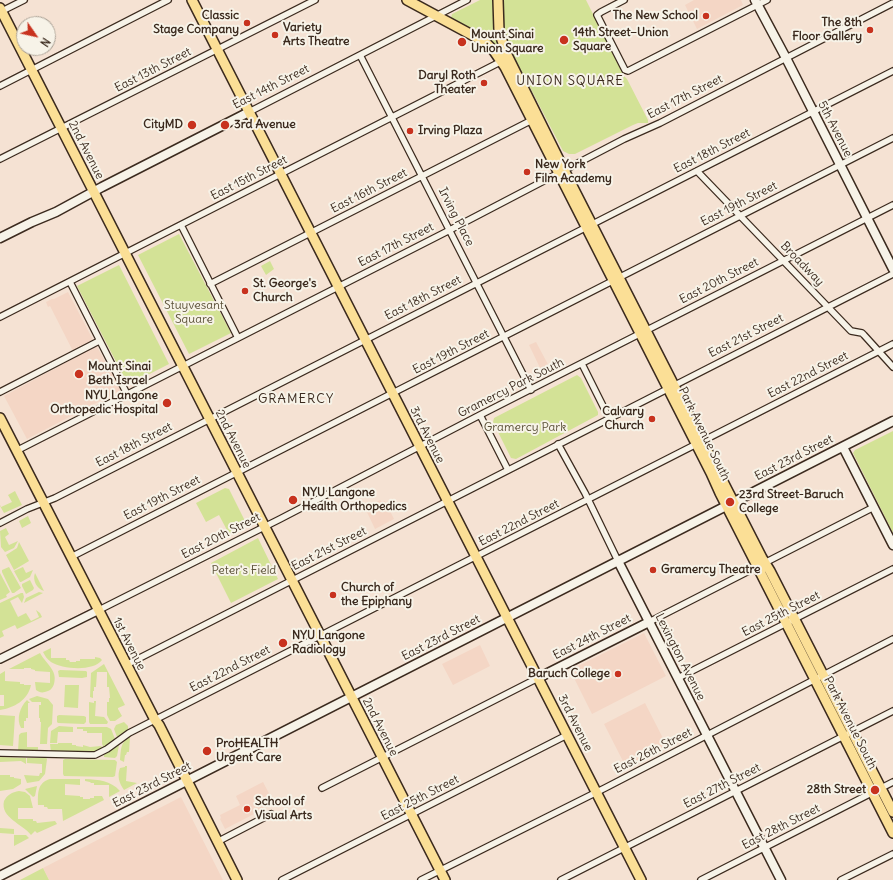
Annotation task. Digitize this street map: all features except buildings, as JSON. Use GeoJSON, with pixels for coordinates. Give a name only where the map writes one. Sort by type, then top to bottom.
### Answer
{"type":"FeatureCollection","features":[{"type":"Feature","properties":{"kind":"main road","name":"3rd Avenue"},"geometry":{"type":"LineString","coordinates":[[192,0],[642,880]]}},
{"type":"Feature","properties":{"kind":"main road"},"geometry":{"type":"LineString","coordinates":[[407,0],[485,42],[505,60]]}},
{"type":"Feature","properties":{"kind":"main road"},"geometry":{"type":"LineString","coordinates":[[498,0],[500,35],[505,60]]}},
{"type":"Feature","properties":{"kind":"main road","name":"5th Avenue"},"geometry":{"type":"LineString","coordinates":[[756,2],[893,269]]}},
{"type":"Feature","properties":{"kind":"main road","name":"2nd Avenue"},"geometry":{"type":"LineString","coordinates":[[1,11],[445,880]]}},
{"type":"Feature","properties":{"kind":"main road","name":"Park Avenue South"},"geometry":{"type":"LineString","coordinates":[[505,60],[761,564],[786,623],[893,833]]}},
{"type":"Feature","properties":{"kind":"main road","name":"East 14th Street"},"geometry":{"type":"LineString","coordinates":[[0,238],[56,212],[249,112]]}},
{"type":"Feature","properties":{"kind":"main road","name":"1st Avenue"},"geometry":{"type":"LineString","coordinates":[[0,418],[154,720],[159,725],[237,880]]}},
{"type":"Feature","properties":{"kind":"main road","name":"East 23rd Street"},"geometry":{"type":"LineString","coordinates":[[0,876],[893,421]]}},
{"type":"Feature","properties":{"kind":"main road"},"geometry":{"type":"LineString","coordinates":[[843,447],[893,545]]}},
{"type":"Feature","properties":{"kind":"main road","name":"Lexington Avenue"},"geometry":{"type":"LineString","coordinates":[[618,561],[781,880]]}},
{"type":"Feature","properties":{"kind":"main road","name":"Park Avenue South"},"geometry":{"type":"LineString","coordinates":[[761,564],[795,619],[893,812]]}},
{"type":"Feature","properties":{"kind":"main road","name":"East 24th Street"},"geometry":{"type":"LineString","coordinates":[[538,678],[649,622]]}},
{"type":"Feature","properties":{"kind":"street"},"geometry":{"type":"LineString","coordinates":[[1,11],[24,0]]}},
{"type":"Feature","properties":{"kind":"street"},"geometry":{"type":"LineString","coordinates":[[0,86],[168,0]]}},
{"type":"Feature","properties":{"kind":"street","name":"East 13th Street"},"geometry":{"type":"LineString","coordinates":[[0,159],[315,0]]}},
{"type":"Feature","properties":{"kind":"street","name":"East 14th Street"},"geometry":{"type":"LineString","coordinates":[[249,112],[467,0]]}},
{"type":"Feature","properties":{"kind":"street"},"geometry":{"type":"LineString","coordinates":[[624,0],[601,12],[597,16],[625,70],[631,70],[756,2],[767,0]]}},
{"type":"Feature","properties":{"kind":"street","name":"East 17th Street"},"geometry":{"type":"LineString","coordinates":[[16,451],[450,230],[624,138],[660,123],[893,3]]}},
{"type":"Feature","properties":{"kind":"street","name":"Irving Place"},"geometry":{"type":"LineString","coordinates":[[360,55],[531,390]]}},
{"type":"Feature","properties":{"kind":"street","name":"East 15th Street"},"geometry":{"type":"LineString","coordinates":[[0,317],[505,60]]}},
{"type":"Feature","properties":{"kind":"street","name":"East 18th Street"},"geometry":{"type":"LineString","coordinates":[[0,523],[27,509],[43,503],[366,340],[893,71]]}},
{"type":"Feature","properties":{"kind":"street","name":"East 16th Street"},"geometry":{"type":"LineString","coordinates":[[210,284],[535,118]]}},
{"type":"Feature","properties":{"kind":"street","name":"East 19th Street"},"geometry":{"type":"LineString","coordinates":[[71,557],[893,138]]}},
{"type":"Feature","properties":{"kind":"street","name":"Broadway"},"geometry":{"type":"LineString","coordinates":[[697,171],[851,331],[864,335],[893,367]]}},
{"type":"Feature","properties":{"kind":"street","name":"East 20th Street"},"geometry":{"type":"LineString","coordinates":[[582,364],[893,205]]}},
{"type":"Feature","properties":{"kind":"street"},"geometry":{"type":"LineString","coordinates":[[181,226],[238,338]]}},
{"type":"Feature","properties":{"kind":"street","name":"East 21st Street"},"geometry":{"type":"LineString","coordinates":[[126,665],[893,274]]}},
{"type":"Feature","properties":{"kind":"street"},"geometry":{"type":"LineString","coordinates":[[70,282],[127,394]]}},
{"type":"Feature","properties":{"kind":"street"},"geometry":{"type":"LineString","coordinates":[[0,392],[100,341]]}},
{"type":"Feature","properties":{"kind":"street","name":"East 22nd Street"},"geometry":{"type":"LineString","coordinates":[[0,753],[89,755],[107,750],[128,733],[893,344]]}},
{"type":"Feature","properties":{"kind":"street"},"geometry":{"type":"LineString","coordinates":[[582,364],[610,418]]}},
{"type":"Feature","properties":{"kind":"street","name":"Gramercy Park South"},"geometry":{"type":"LineString","coordinates":[[450,431],[582,364]]}},
{"type":"Feature","properties":{"kind":"street"},"geometry":{"type":"LineString","coordinates":[[480,415],[508,470]]}},
{"type":"Feature","properties":{"kind":"street","name":"East 20th Street"},"geometry":{"type":"LineString","coordinates":[[0,659],[264,527],[450,431]]}},
{"type":"Feature","properties":{"kind":"street","name":"Lexington Avenue"},"geometry":{"type":"LineString","coordinates":[[558,444],[618,561]]}},
{"type":"Feature","properties":{"kind":"street","name":"East 24th Street"},"geometry":{"type":"LineString","coordinates":[[649,622],[874,507]]}},
{"type":"Feature","properties":{"kind":"street","name":"East 25th Street"},"geometry":{"type":"LineString","coordinates":[[678,678],[893,569]]}},
{"type":"Feature","properties":{"kind":"street","name":"East 26th Street"},"geometry":{"type":"LineString","coordinates":[[421,880],[596,792],[893,639]]}},
{"type":"Feature","properties":{"kind":"street","name":"East 24th Street"},"geometry":{"type":"LineString","coordinates":[[322,788],[538,678]]}},
{"type":"Feature","properties":{"kind":"street","name":"East 27th Street"},"geometry":{"type":"LineString","coordinates":[[561,880],[893,711]]}},
{"type":"Feature","properties":{"kind":"street","name":"East 25th Street"},"geometry":{"type":"LineString","coordinates":[[282,880],[567,735]]}},
{"type":"Feature","properties":{"kind":"street","name":"East 28th Street"},"geometry":{"type":"LineString","coordinates":[[701,880],[893,782]]}},
{"type":"Feature","properties":{"kind":"street"},"geometry":{"type":"LineString","coordinates":[[218,842],[271,814]]}},
{"type":"Feature","properties":{"kind":"street"},"geometry":{"type":"LineString","coordinates":[[841,880],[893,854]]}},
{"type":"Feature","properties":{"kind":"shaded area","name":"The New School"},"geometry":{"type":"Polygon","coordinates":[[[694,0],[741,0],[743,5],[697,29],[685,5],[694,0]]]}},
{"type":"Feature","properties":{"kind":"shaded area","name":"Mount Sinai Beth Israel"},"geometry":{"type":"Polygon","coordinates":[[[68,292],[121,390],[27,439],[4,396],[76,357],[50,306],[48,307],[46,302],[68,292]]]}},
{"type":"Feature","properties":{"kind":"shaded area"},"geometry":{"type":"Polygon","coordinates":[[[536,342],[551,370],[543,374],[529,345],[536,342]]]}},
{"type":"Feature","properties":{"kind":"shaded area"},"geometry":{"type":"Polygon","coordinates":[[[380,500],[382,502],[385,501],[394,519],[375,529],[366,510],[369,509],[368,506],[380,500]]]}},
{"type":"Feature","properties":{"kind":"shaded area","name":"Baruch College"},"geometry":{"type":"Polygon","coordinates":[[[644,633],[666,676],[592,714],[570,670],[644,633]]]}},
{"type":"Feature","properties":{"kind":"shaded area"},"geometry":{"type":"Polygon","coordinates":[[[480,645],[490,666],[453,685],[442,664],[480,645]]]}},
{"type":"Feature","properties":{"kind":"shaded area","name":"Baruch College"},"geometry":{"type":"Polygon","coordinates":[[[645,703],[667,746],[626,767],[604,724],[645,703]]]}},
{"type":"Feature","properties":{"kind":"shaded area","name":"School of Visual Arts"},"geometry":{"type":"Polygon","coordinates":[[[263,782],[273,801],[253,813],[254,814],[225,829],[220,819],[220,815],[240,805],[236,796],[263,782]]]}},
{"type":"Feature","properties":{"kind":"shaded area"},"geometry":{"type":"Polygon","coordinates":[[[181,797],[223,880],[49,880],[43,868],[181,797]]]}},
{"type":"Feature","properties":{"kind":"green space"},"geometry":{"type":"Polygon","coordinates":[[[480,0],[495,0],[502,53],[489,40],[451,18],[452,14],[480,0]]]}},
{"type":"Feature","properties":{"kind":"green space"},"geometry":{"type":"Polygon","coordinates":[[[503,0],[586,0],[648,120],[648,123],[638,123],[633,125],[575,154],[569,154],[563,151],[508,45],[503,25],[503,0]]]}},
{"type":"Feature","properties":{"kind":"green space","name":"Stuyvesant Square"},"geometry":{"type":"Polygon","coordinates":[[[179,234],[231,333],[189,354],[138,255],[179,234]]]}},
{"type":"Feature","properties":{"kind":"green space"},"geometry":{"type":"Polygon","coordinates":[[[270,261],[274,269],[266,275],[261,266],[270,261]]]}},
{"type":"Feature","properties":{"kind":"green space","name":"Stuyvesant Square"},"geometry":{"type":"Polygon","coordinates":[[[119,265],[169,364],[128,385],[77,286],[119,265]]]}},
{"type":"Feature","properties":{"kind":"green space","name":"Gramercy Park"},"geometry":{"type":"Polygon","coordinates":[[[577,375],[581,378],[598,412],[598,415],[516,459],[511,458],[493,422],[494,418],[577,375]]]}},
{"type":"Feature","properties":{"kind":"green space"},"geometry":{"type":"Polygon","coordinates":[[[893,431],[893,533],[853,453],[855,450],[893,431]]]}},
{"type":"Feature","properties":{"kind":"green space"},"geometry":{"type":"Polygon","coordinates":[[[225,488],[229,489],[247,525],[229,534],[219,515],[206,522],[196,503],[225,488]]]}},
{"type":"Feature","properties":{"kind":"green space"},"geometry":{"type":"Polygon","coordinates":[[[15,491],[22,505],[4,513],[0,506],[0,505],[1,507],[12,502],[8,495],[15,491]]]}},
{"type":"Feature","properties":{"kind":"green space"},"geometry":{"type":"Polygon","coordinates":[[[28,516],[31,523],[22,528],[19,521],[28,516]]]}},
{"type":"Feature","properties":{"kind":"green space"},"geometry":{"type":"Polygon","coordinates":[[[6,528],[9,534],[5,537],[9,545],[18,541],[14,548],[5,552],[1,547],[0,531],[6,528]]]}},
{"type":"Feature","properties":{"kind":"green space","name":"Peter's Field"},"geometry":{"type":"Polygon","coordinates":[[[258,538],[278,579],[231,603],[211,563],[258,538]]]}},
{"type":"Feature","properties":{"kind":"green space"},"geometry":{"type":"Polygon","coordinates":[[[19,542],[29,561],[14,570],[6,555],[17,548],[19,542]]]}},
{"type":"Feature","properties":{"kind":"green space"},"geometry":{"type":"Polygon","coordinates":[[[9,567],[21,588],[14,593],[12,593],[2,572],[2,570],[9,567]]]}},
{"type":"Feature","properties":{"kind":"green space"},"geometry":{"type":"Polygon","coordinates":[[[23,567],[26,573],[33,570],[30,577],[20,582],[14,571],[23,567]]]}},
{"type":"Feature","properties":{"kind":"green space"},"geometry":{"type":"Polygon","coordinates":[[[0,573],[10,592],[6,595],[7,597],[0,600],[0,573]]]}},
{"type":"Feature","properties":{"kind":"green space"},"geometry":{"type":"Polygon","coordinates":[[[35,573],[44,591],[41,590],[36,584],[34,578],[35,573]]]}},
{"type":"Feature","properties":{"kind":"green space"},"geometry":{"type":"Polygon","coordinates":[[[30,580],[34,588],[26,594],[22,584],[30,580]]]}},
{"type":"Feature","properties":{"kind":"green space"},"geometry":{"type":"Polygon","coordinates":[[[39,592],[43,593],[24,603],[26,598],[39,592]]]}},
{"type":"Feature","properties":{"kind":"green space"},"geometry":{"type":"Polygon","coordinates":[[[23,593],[24,597],[22,603],[18,597],[10,601],[18,617],[26,613],[31,621],[39,617],[36,610],[42,617],[17,629],[15,625],[2,631],[4,636],[0,638],[0,603],[23,593]]]}},
{"type":"Feature","properties":{"kind":"green space"},"geometry":{"type":"Polygon","coordinates":[[[51,648],[51,658],[66,658],[66,660],[69,660],[70,662],[80,661],[80,659],[95,659],[95,657],[102,660],[98,664],[85,668],[70,668],[56,664],[47,659],[43,652],[51,648]]]}},
{"type":"Feature","properties":{"kind":"green space"},"geometry":{"type":"Polygon","coordinates":[[[40,653],[51,667],[55,679],[52,688],[49,691],[43,692],[36,690],[35,682],[50,683],[50,672],[35,671],[31,668],[9,669],[40,653]]]}},
{"type":"Feature","properties":{"kind":"green space"},"geometry":{"type":"Polygon","coordinates":[[[104,664],[125,705],[118,708],[122,716],[115,721],[110,721],[107,715],[107,702],[109,702],[110,698],[109,687],[107,687],[107,672],[97,672],[96,687],[94,687],[93,698],[90,697],[91,673],[104,664]]]}},
{"type":"Feature","properties":{"kind":"green space"},"geometry":{"type":"Polygon","coordinates":[[[5,671],[5,681],[20,682],[20,684],[31,685],[24,699],[15,705],[0,710],[0,706],[4,706],[4,695],[0,695],[0,674],[5,671]]]}},
{"type":"Feature","properties":{"kind":"green space"},"geometry":{"type":"Polygon","coordinates":[[[58,671],[86,671],[87,677],[59,677],[58,671]]]}},
{"type":"Feature","properties":{"kind":"green space"},"geometry":{"type":"Polygon","coordinates":[[[65,685],[79,685],[78,708],[64,707],[65,685]]]}},
{"type":"Feature","properties":{"kind":"green space"},"geometry":{"type":"Polygon","coordinates":[[[37,696],[48,699],[53,705],[52,724],[48,728],[47,744],[40,744],[41,722],[39,718],[39,705],[41,705],[41,702],[32,702],[29,699],[37,696]]]}},
{"type":"Feature","properties":{"kind":"green space"},"geometry":{"type":"Polygon","coordinates":[[[27,700],[30,703],[28,703],[28,718],[24,721],[24,728],[21,728],[19,717],[22,706],[27,700]]]}},
{"type":"Feature","properties":{"kind":"green space"},"geometry":{"type":"Polygon","coordinates":[[[94,701],[96,701],[95,716],[104,717],[108,722],[107,724],[90,724],[89,702],[94,703],[94,701]]]}},
{"type":"Feature","properties":{"kind":"green space"},"geometry":{"type":"Polygon","coordinates":[[[0,715],[15,716],[13,746],[0,745],[0,715]]]}},
{"type":"Feature","properties":{"kind":"green space"},"geometry":{"type":"Polygon","coordinates":[[[57,716],[84,716],[86,717],[86,722],[84,724],[58,723],[57,716]]]}},
{"type":"Feature","properties":{"kind":"green space"},"geometry":{"type":"Polygon","coordinates":[[[124,722],[128,726],[128,730],[117,737],[114,729],[116,725],[124,722]]]}},
{"type":"Feature","properties":{"kind":"green space"},"geometry":{"type":"Polygon","coordinates":[[[59,726],[73,727],[73,732],[58,732],[57,743],[50,743],[51,731],[59,726]]]}},
{"type":"Feature","properties":{"kind":"green space"},"geometry":{"type":"Polygon","coordinates":[[[77,727],[107,727],[111,729],[115,739],[104,748],[102,744],[102,733],[87,733],[87,731],[83,731],[83,729],[77,729],[77,727]]]}},
{"type":"Feature","properties":{"kind":"green space"},"geometry":{"type":"Polygon","coordinates":[[[27,732],[27,747],[38,747],[38,752],[18,751],[19,735],[27,732]]]}},
{"type":"Feature","properties":{"kind":"green space"},"geometry":{"type":"Polygon","coordinates":[[[130,737],[129,752],[125,755],[124,762],[120,760],[122,747],[124,741],[130,737]]]}},
{"type":"Feature","properties":{"kind":"green space"},"geometry":{"type":"Polygon","coordinates":[[[72,743],[72,745],[83,747],[83,745],[90,747],[101,746],[103,748],[84,753],[51,752],[50,744],[72,743]]]}},
{"type":"Feature","properties":{"kind":"green space"},"geometry":{"type":"Polygon","coordinates":[[[119,745],[117,756],[115,758],[104,757],[104,755],[119,745]]]}},
{"type":"Feature","properties":{"kind":"green space"},"geometry":{"type":"Polygon","coordinates":[[[0,757],[26,758],[26,764],[21,761],[0,762],[0,757]]]}},
{"type":"Feature","properties":{"kind":"green space"},"geometry":{"type":"Polygon","coordinates":[[[27,758],[47,759],[45,774],[39,781],[27,783],[24,775],[39,776],[40,773],[42,773],[42,764],[27,763],[27,758]]]}},
{"type":"Feature","properties":{"kind":"green space"},"geometry":{"type":"Polygon","coordinates":[[[63,760],[115,760],[117,762],[115,776],[64,776],[63,760]]]}},
{"type":"Feature","properties":{"kind":"green space"},"geometry":{"type":"Polygon","coordinates":[[[127,766],[126,781],[137,783],[124,790],[120,782],[119,774],[120,768],[127,766]]]}},
{"type":"Feature","properties":{"kind":"green space"},"geometry":{"type":"Polygon","coordinates":[[[0,775],[10,775],[10,777],[21,779],[21,784],[13,789],[0,791],[0,775]]]}},
{"type":"Feature","properties":{"kind":"green space"},"geometry":{"type":"Polygon","coordinates":[[[50,779],[80,779],[80,785],[65,784],[65,795],[80,796],[83,797],[83,799],[94,798],[94,796],[102,796],[104,800],[63,821],[62,809],[48,809],[47,807],[44,807],[44,805],[38,805],[38,793],[40,786],[50,779]]]}},
{"type":"Feature","properties":{"kind":"green space"},"geometry":{"type":"Polygon","coordinates":[[[85,779],[100,780],[116,787],[120,791],[109,797],[109,785],[94,785],[94,783],[85,781],[85,779]]]}},
{"type":"Feature","properties":{"kind":"green space"},"geometry":{"type":"Polygon","coordinates":[[[37,786],[35,796],[33,797],[25,789],[37,786]]]}},
{"type":"Feature","properties":{"kind":"green space"},"geometry":{"type":"Polygon","coordinates":[[[19,791],[25,792],[30,796],[33,808],[18,808],[18,819],[33,819],[33,821],[36,821],[37,823],[55,821],[57,824],[37,833],[35,831],[31,835],[13,820],[5,812],[4,801],[10,794],[19,791]]]}},
{"type":"Feature","properties":{"kind":"green space"},"geometry":{"type":"Polygon","coordinates":[[[0,828],[14,829],[14,834],[0,833],[0,828]]]}},
{"type":"Feature","properties":{"kind":"green space"},"geometry":{"type":"Polygon","coordinates":[[[14,835],[26,835],[29,838],[14,846],[14,835]]]}},
{"type":"Feature","properties":{"kind":"green space"},"geometry":{"type":"Polygon","coordinates":[[[43,868],[49,880],[20,880],[43,868]]]}},
{"type":"Feature","properties":{"kind":"place","name":"The New School"},"geometry":{"type":"Point","coordinates":[706,16]}},
{"type":"Feature","properties":{"kind":"place","name":"Classic Stage Company"},"geometry":{"type":"Point","coordinates":[247,23]}},
{"type":"Feature","properties":{"kind":"place","name":"The 8th Floor Gallery"},"geometry":{"type":"Point","coordinates":[870,30]}},
{"type":"Feature","properties":{"kind":"place","name":"Variety Arts Theatre"},"geometry":{"type":"Point","coordinates":[275,35]}},
{"type":"Feature","properties":{"kind":"place","name":"14th Street–Union Square"},"geometry":{"type":"Point","coordinates":[564,40]}},
{"type":"Feature","properties":{"kind":"place","name":"Mount Sinai Union Square"},"geometry":{"type":"Point","coordinates":[462,42]}},
{"type":"Feature","properties":{"kind":"place","name":"Daryl Roth Theater"},"geometry":{"type":"Point","coordinates":[484,83]}},
{"type":"Feature","properties":{"kind":"place","name":"CityMD"},"geometry":{"type":"Point","coordinates":[192,125]}},
{"type":"Feature","properties":{"kind":"place","name":"3rd Avenue"},"geometry":{"type":"Point","coordinates":[225,125]}},
{"type":"Feature","properties":{"kind":"place","name":"Irving Plaza"},"geometry":{"type":"Point","coordinates":[410,131]}},
{"type":"Feature","properties":{"kind":"place","name":"New York Film Academy"},"geometry":{"type":"Point","coordinates":[527,172]}},
{"type":"Feature","properties":{"kind":"place","name":"St. George's Church"},"geometry":{"type":"Point","coordinates":[245,291]}},
{"type":"Feature","properties":{"kind":"place","name":"Mount Sinai Beth Israel"},"geometry":{"type":"Point","coordinates":[79,374]}},
{"type":"Feature","properties":{"kind":"place","name":"NYU Langone Orthopedic Hospital"},"geometry":{"type":"Point","coordinates":[167,403]}},
{"type":"Feature","properties":{"kind":"place","name":"Calvary Church"},"geometry":{"type":"Point","coordinates":[652,419]}},
{"type":"Feature","properties":{"kind":"place","name":"NYU Langone Health Orthopedics"},"geometry":{"type":"Point","coordinates":[293,500]}},
{"type":"Feature","properties":{"kind":"place","name":"23rd Street-Baruch College"},"geometry":{"type":"Point","coordinates":[730,502]}},
{"type":"Feature","properties":{"kind":"place","name":"Gramercy Theatre"},"geometry":{"type":"Point","coordinates":[653,570]}},
{"type":"Feature","properties":{"kind":"place","name":"Church of the Epiphany"},"geometry":{"type":"Point","coordinates":[333,595]}},
{"type":"Feature","properties":{"kind":"place","name":"NYU Langone Radiology"},"geometry":{"type":"Point","coordinates":[283,643]}},
{"type":"Feature","properties":{"kind":"place","name":"Baruch College"},"geometry":{"type":"Point","coordinates":[618,674]}},
{"type":"Feature","properties":{"kind":"place","name":"ProHEALTH Urgent Care"},"geometry":{"type":"Point","coordinates":[207,751]}},
{"type":"Feature","properties":{"kind":"place","name":"28th Street"},"geometry":{"type":"Point","coordinates":[875,790]}},
{"type":"Feature","properties":{"kind":"place","name":"School of Visual Arts"},"geometry":{"type":"Point","coordinates":[247,809]}},
{"type":"Feature","properties":{"kind":"district","name":"UNION SQUARE"},"geometry":{"type":"Point","coordinates":[570,81]}},
{"type":"Feature","properties":{"kind":"district","name":"GRAMERCY"},"geometry":{"type":"Point","coordinates":[296,399]}}]}
